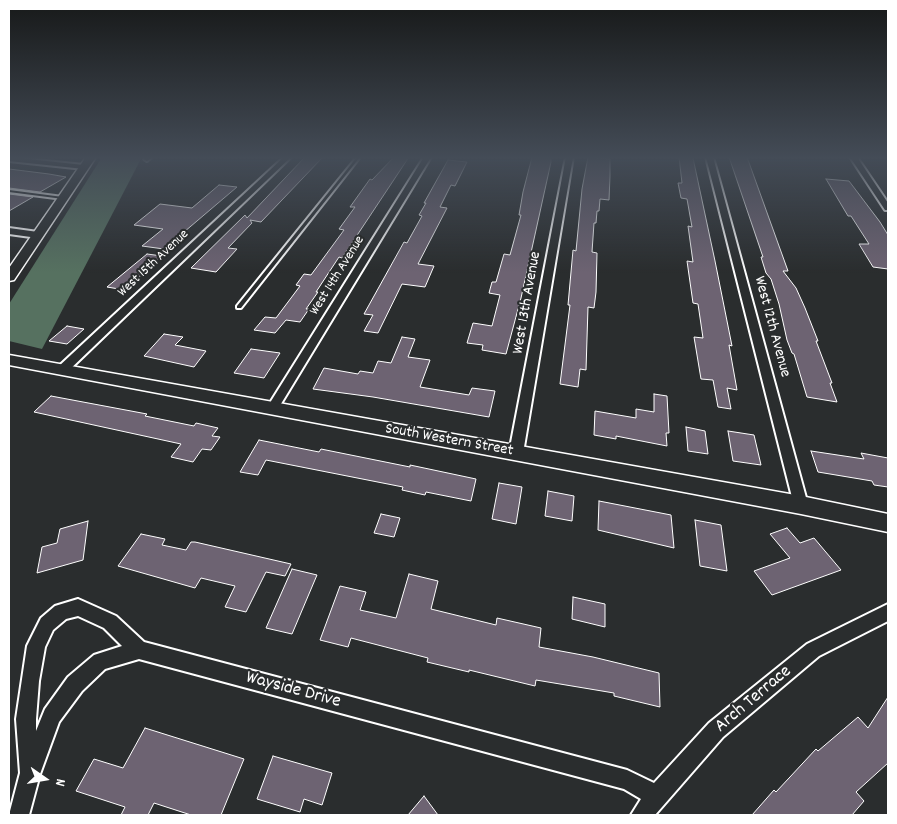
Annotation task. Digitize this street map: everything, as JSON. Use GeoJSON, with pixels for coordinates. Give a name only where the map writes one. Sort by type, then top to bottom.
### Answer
{"type":"FeatureCollection","features":[{"type":"Feature","properties":{"kind":"main road"},"geometry":{"type":"LineString","coordinates":[[9,277],[66,195]]}},
{"type":"Feature","properties":{"kind":"main road","name":"South Western Street"},"geometry":{"type":"LineString","coordinates":[[9,360],[801,504],[888,523]]}},
{"type":"Feature","properties":{"kind":"street","name":"West 15th Avenue"},"geometry":{"type":"LineString","coordinates":[[62,370],[247,195]]}},
{"type":"Feature","properties":{"kind":"street","name":"West 14th Avenue"},"geometry":{"type":"LineString","coordinates":[[272,409],[404,195]]}},
{"type":"Feature","properties":{"kind":"street","name":"West 13th Avenue"},"geometry":{"type":"LineString","coordinates":[[516,453],[563,195]]}},
{"type":"Feature","properties":{"kind":"street","name":"West 12th Avenue"},"geometry":{"type":"LineString","coordinates":[[719,195],[801,504]]}},
{"type":"Feature","properties":{"kind":"street"},"geometry":{"type":"LineString","coordinates":[[879,195],[888,208]]}},
{"type":"Feature","properties":{"kind":"street"},"geometry":{"type":"LineString","coordinates":[[9,231],[38,235]]}},
{"type":"Feature","properties":{"kind":"street"},"geometry":{"type":"LineString","coordinates":[[18,815],[30,774],[52,716],[74,684],[100,662],[139,650],[110,622],[78,608],[61,612],[47,624],[36,646],[26,719],[30,774]]}},
{"type":"Feature","properties":{"kind":"street","name":"Arch Terrace"},"geometry":{"type":"LineString","coordinates":[[642,815],[716,730],[813,650],[888,612]]}},
{"type":"Feature","properties":{"kind":"street","name":"Wayside Drive"},"geometry":{"type":"LineString","coordinates":[[139,650],[627,780],[657,796]]}},
{"type":"Feature","properties":{"kind":"lane"},"geometry":{"type":"LineString","coordinates":[[44,195],[64,198]]}},
{"type":"Feature","properties":{"kind":"lane"},"geometry":{"type":"LineString","coordinates":[[239,307],[328,195]]}},
{"type":"Feature","properties":{"kind":"green space"},"geometry":{"type":"Polygon","coordinates":[[[78,195],[122,195],[42,349],[9,341],[9,304],[78,195]]]}},
{"type":"Feature","properties":{"kind":"building"},"geometry":{"type":"Polygon","coordinates":[[[9,195],[33,197],[9,211],[9,195]]]}},
{"type":"Feature","properties":{"kind":"building"},"geometry":{"type":"Polygon","coordinates":[[[207,195],[227,195],[164,249],[142,246],[163,229],[134,225],[160,204],[192,208],[207,195]]]}},
{"type":"Feature","properties":{"kind":"building"},"geometry":{"type":"Polygon","coordinates":[[[268,195],[286,195],[261,222],[250,220],[252,223],[228,248],[237,249],[216,272],[191,268],[245,215],[247,218],[268,195]]]}},
{"type":"Feature","properties":{"kind":"building"},"geometry":{"type":"Polygon","coordinates":[[[358,195],[383,195],[342,258],[339,257],[316,292],[318,292],[306,309],[309,309],[300,322],[286,320],[275,333],[254,330],[265,317],[276,318],[300,286],[296,285],[304,274],[311,275],[344,230],[339,229],[355,207],[350,207],[358,195]]]}},
{"type":"Feature","properties":{"kind":"building"},"geometry":{"type":"Polygon","coordinates":[[[428,195],[446,195],[440,207],[447,208],[418,264],[434,266],[425,287],[402,284],[378,333],[364,331],[373,315],[364,314],[404,242],[407,243],[422,216],[419,215],[426,203],[424,203],[428,195]]]}},
{"type":"Feature","properties":{"kind":"building"},"geometry":{"type":"Polygon","coordinates":[[[522,195],[544,195],[521,298],[506,354],[482,350],[483,345],[467,343],[473,323],[492,326],[500,295],[489,293],[492,282],[496,282],[504,254],[510,255],[521,215],[519,215],[522,195]]]}},
{"type":"Feature","properties":{"kind":"building"},"geometry":{"type":"Polygon","coordinates":[[[581,195],[609,195],[609,200],[600,199],[596,223],[594,223],[592,252],[597,253],[596,292],[594,308],[588,307],[586,370],[580,369],[578,387],[560,384],[570,305],[568,305],[573,250],[576,251],[581,195]]]}},
{"type":"Feature","properties":{"kind":"building"},"geometry":{"type":"Polygon","coordinates":[[[680,195],[701,195],[732,346],[729,345],[737,390],[727,388],[731,409],[718,407],[713,380],[701,379],[694,337],[703,338],[698,304],[693,303],[687,261],[693,262],[688,226],[692,227],[687,199],[681,198],[680,195]]]}},
{"type":"Feature","properties":{"kind":"building"},"geometry":{"type":"Polygon","coordinates":[[[742,195],[761,195],[788,271],[783,271],[796,288],[805,308],[818,341],[816,341],[837,402],[807,397],[794,354],[787,340],[771,279],[766,273],[761,257],[763,257],[742,195]]]}},
{"type":"Feature","properties":{"kind":"building"},"geometry":{"type":"Polygon","coordinates":[[[836,195],[860,195],[880,222],[888,235],[888,269],[873,267],[859,244],[869,244],[851,216],[848,216],[836,195]]]}},
{"type":"Feature","properties":{"kind":"building"},"geometry":{"type":"Polygon","coordinates":[[[147,254],[162,256],[125,290],[107,287],[147,254]]]}},
{"type":"Feature","properties":{"kind":"building"},"geometry":{"type":"Polygon","coordinates":[[[67,326],[84,329],[67,344],[49,341],[67,326]]]}},
{"type":"Feature","properties":{"kind":"building"},"geometry":{"type":"Polygon","coordinates":[[[164,334],[183,337],[175,345],[206,351],[194,367],[144,356],[164,334]]]}},
{"type":"Feature","properties":{"kind":"building"},"geometry":{"type":"Polygon","coordinates":[[[402,337],[415,339],[408,357],[430,360],[420,387],[469,395],[472,388],[495,391],[489,417],[373,397],[313,389],[324,368],[358,374],[360,371],[373,373],[378,361],[391,363],[402,337]]]}},
{"type":"Feature","properties":{"kind":"building"},"geometry":{"type":"Polygon","coordinates":[[[251,349],[280,353],[264,378],[234,373],[251,349]]]}},
{"type":"Feature","properties":{"kind":"building"},"geometry":{"type":"Polygon","coordinates":[[[654,394],[667,396],[669,433],[666,433],[667,446],[616,436],[616,439],[594,435],[595,411],[636,418],[636,409],[654,412],[654,394]]]}},
{"type":"Feature","properties":{"kind":"building"},"geometry":{"type":"Polygon","coordinates":[[[51,396],[147,414],[145,416],[194,426],[196,423],[218,428],[212,436],[220,437],[211,450],[202,449],[193,462],[171,457],[181,444],[34,412],[51,396]]]}},
{"type":"Feature","properties":{"kind":"building"},"geometry":{"type":"Polygon","coordinates":[[[686,427],[705,431],[708,454],[688,451],[686,427]]]}},
{"type":"Feature","properties":{"kind":"building"},"geometry":{"type":"Polygon","coordinates":[[[728,431],[754,435],[761,465],[733,461],[728,431]]]}},
{"type":"Feature","properties":{"kind":"building"},"geometry":{"type":"Polygon","coordinates":[[[259,440],[319,452],[321,449],[476,479],[471,501],[426,492],[425,495],[402,490],[403,487],[266,460],[258,475],[240,472],[259,440]]]}},
{"type":"Feature","properties":{"kind":"building"},"geometry":{"type":"Polygon","coordinates":[[[811,451],[864,459],[861,453],[888,458],[888,487],[874,485],[872,481],[818,472],[811,451]]]}},
{"type":"Feature","properties":{"kind":"building"},"geometry":{"type":"Polygon","coordinates":[[[499,483],[522,487],[516,524],[492,519],[499,483]]]}},
{"type":"Feature","properties":{"kind":"building"},"geometry":{"type":"Polygon","coordinates":[[[548,491],[574,496],[572,521],[545,516],[548,491]]]}},
{"type":"Feature","properties":{"kind":"building"},"geometry":{"type":"Polygon","coordinates":[[[599,501],[671,515],[674,548],[598,530],[599,501]]]}},
{"type":"Feature","properties":{"kind":"building"},"geometry":{"type":"Polygon","coordinates":[[[381,514],[400,518],[394,537],[374,533],[381,514]]]}},
{"type":"Feature","properties":{"kind":"building"},"geometry":{"type":"Polygon","coordinates":[[[695,520],[721,525],[727,571],[700,566],[695,520]]]}},
{"type":"Feature","properties":{"kind":"building"},"geometry":{"type":"Polygon","coordinates":[[[88,521],[83,560],[37,573],[42,547],[57,543],[60,529],[88,521]]]}},
{"type":"Feature","properties":{"kind":"building"},"geometry":{"type":"Polygon","coordinates":[[[787,528],[800,543],[814,538],[841,570],[772,595],[754,571],[790,558],[770,534],[787,528]]]}},
{"type":"Feature","properties":{"kind":"building"},"geometry":{"type":"Polygon","coordinates":[[[141,534],[165,539],[162,545],[186,550],[191,542],[195,542],[291,564],[285,576],[266,572],[246,612],[225,607],[235,586],[201,578],[195,588],[118,566],[141,534]]]}},
{"type":"Feature","properties":{"kind":"building"},"geometry":{"type":"Polygon","coordinates":[[[292,569],[317,575],[292,634],[266,628],[292,569]]]}},
{"type":"Feature","properties":{"kind":"building"},"geometry":{"type":"Polygon","coordinates":[[[409,574],[438,581],[431,609],[496,625],[497,618],[541,628],[539,647],[593,657],[659,673],[660,707],[614,696],[614,693],[536,680],[535,686],[469,670],[469,672],[427,662],[428,658],[351,638],[348,647],[320,640],[340,586],[366,592],[360,610],[396,618],[409,574]]]}},
{"type":"Feature","properties":{"kind":"building"},"geometry":{"type":"Polygon","coordinates":[[[573,597],[605,604],[605,627],[572,619],[573,597]]]}},
{"type":"Feature","properties":{"kind":"building"},"geometry":{"type":"Polygon","coordinates":[[[888,697],[888,763],[856,792],[864,801],[852,815],[752,815],[774,790],[776,792],[816,749],[818,751],[858,717],[868,728],[888,697]]]}},
{"type":"Feature","properties":{"kind":"building"},"geometry":{"type":"Polygon","coordinates":[[[145,728],[244,759],[221,815],[191,815],[154,803],[148,815],[121,815],[125,807],[76,791],[94,759],[123,768],[145,728]]]}},
{"type":"Feature","properties":{"kind":"building"},"geometry":{"type":"Polygon","coordinates":[[[273,756],[332,773],[322,805],[304,799],[300,812],[257,799],[273,756]]]}},
{"type":"Feature","properties":{"kind":"building"},"geometry":{"type":"Polygon","coordinates":[[[424,796],[438,815],[408,815],[424,796]]]}}]}
